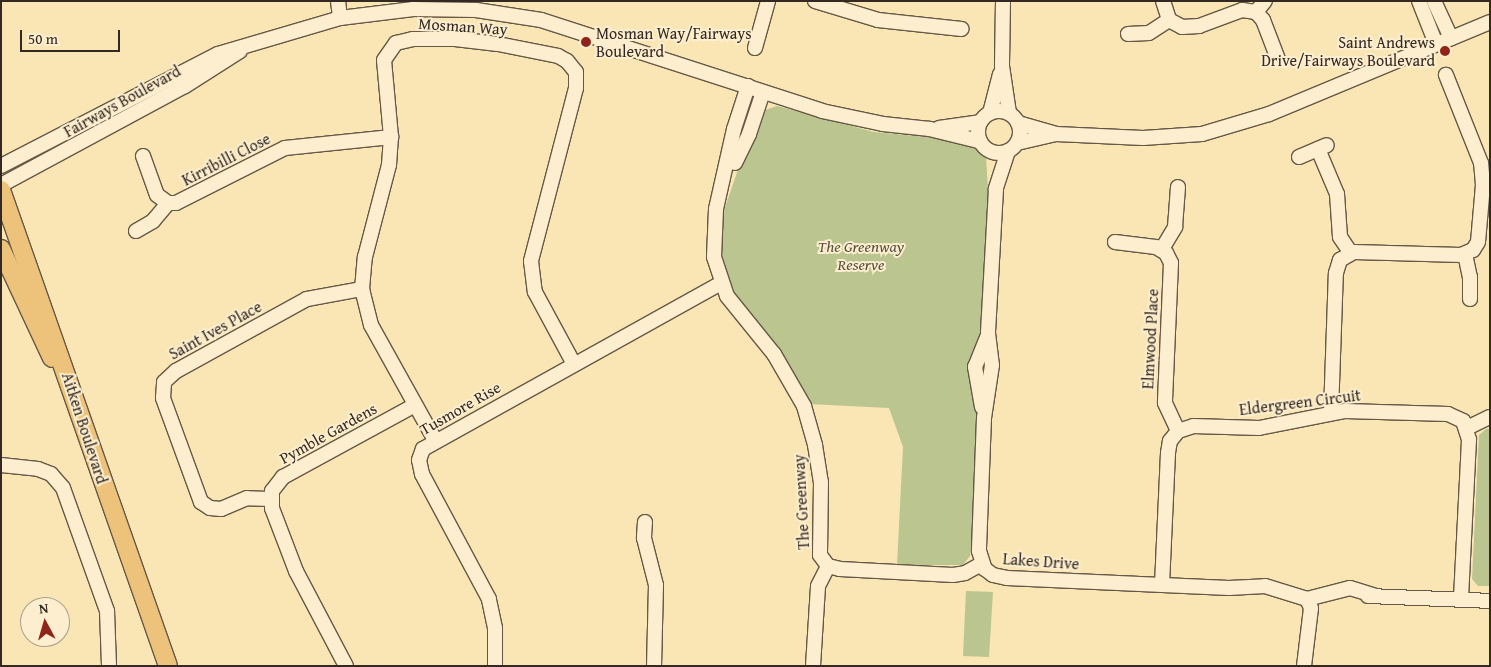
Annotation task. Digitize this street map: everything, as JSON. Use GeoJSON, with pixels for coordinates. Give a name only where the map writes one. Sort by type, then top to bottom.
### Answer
{"type":"FeatureCollection","features":[{"type":"Feature","properties":{"kind":"main road","name":"Aitken Boulevard"},"geometry":{"type":"LineString","coordinates":[[1,190],[168,666]]}},
{"type":"Feature","properties":{"kind":"main road"},"geometry":{"type":"LineString","coordinates":[[1,249],[46,348],[74,395]]}},
{"type":"Feature","properties":{"kind":"street"},"geometry":{"type":"LineString","coordinates":[[338,1],[340,18]]}},
{"type":"Feature","properties":{"kind":"street"},"geometry":{"type":"LineString","coordinates":[[755,48],[768,1]]}},
{"type":"Feature","properties":{"kind":"street"},"geometry":{"type":"LineString","coordinates":[[815,1],[886,22],[962,28]]}},
{"type":"Feature","properties":{"kind":"street"},"geometry":{"type":"LineString","coordinates":[[1002,1],[1002,66]]}},
{"type":"Feature","properties":{"kind":"street"},"geometry":{"type":"LineString","coordinates":[[1163,1],[1169,20],[1175,25],[1191,27],[1242,10],[1260,7],[1278,59]]}},
{"type":"Feature","properties":{"kind":"street"},"geometry":{"type":"LineString","coordinates":[[1419,1],[1436,44]]}},
{"type":"Feature","properties":{"kind":"street"},"geometry":{"type":"LineString","coordinates":[[1434,1],[1451,38]]}},
{"type":"Feature","properties":{"kind":"street","name":"Fairways Boulevard"},"geometry":{"type":"LineString","coordinates":[[1,166],[218,54],[340,18],[354,8],[515,14],[576,30],[763,92],[858,120],[930,129],[984,146],[1012,147]]}},
{"type":"Feature","properties":{"kind":"street"},"geometry":{"type":"LineString","coordinates":[[1128,34],[1149,33],[1169,20]]}},
{"type":"Feature","properties":{"kind":"street"},"geometry":{"type":"LineString","coordinates":[[1013,118],[1056,134],[1165,138],[1224,130],[1269,114],[1490,22]]}},
{"type":"Feature","properties":{"kind":"street","name":"Mosman Way"},"geometry":{"type":"LineString","coordinates":[[435,440],[371,325],[362,289],[365,257],[389,165],[391,137],[384,60],[390,48],[402,40],[455,39],[498,44],[558,56],[572,66],[576,88],[531,261],[535,292],[574,364]]}},
{"type":"Feature","properties":{"kind":"street","name":"Fairways Boulevard"},"geometry":{"type":"LineString","coordinates":[[1,185],[158,101],[256,42]]}},
{"type":"Feature","properties":{"kind":"street","name":"Lakes Drive"},"geometry":{"type":"LineString","coordinates":[[996,189],[984,146],[985,117],[1002,66]]}},
{"type":"Feature","properties":{"kind":"street","name":"Lakes Drive"},"geometry":{"type":"LineString","coordinates":[[1002,66],[1013,118],[1012,147],[996,189],[988,333],[975,367],[984,418],[981,564],[989,573],[999,577],[1162,585],[1265,586],[1307,605]]}},
{"type":"Feature","properties":{"kind":"street"},"geometry":{"type":"LineString","coordinates":[[1331,413],[1336,273],[1340,260],[1350,252],[1465,254],[1476,246],[1479,237],[1483,174],[1478,150],[1446,75]]}},
{"type":"Feature","properties":{"kind":"street","name":"The Greenway"},"geometry":{"type":"LineString","coordinates":[[723,188],[734,129],[748,86]]}},
{"type":"Feature","properties":{"kind":"street"},"geometry":{"type":"LineString","coordinates":[[150,88],[158,101]]}},
{"type":"Feature","properties":{"kind":"street","name":"The Greenway"},"geometry":{"type":"LineString","coordinates":[[763,92],[749,134],[723,188],[716,209],[712,240],[721,283],[743,319],[786,371],[804,406],[815,445],[821,482],[819,548],[828,566],[953,575],[981,564]]}},
{"type":"Feature","properties":{"kind":"street","name":"Fairways Boulevard"},"geometry":{"type":"LineString","coordinates":[[930,129],[985,117],[1013,118]]}},
{"type":"Feature","properties":{"kind":"street"},"geometry":{"type":"LineString","coordinates":[[1012,147],[1056,134]]}},
{"type":"Feature","properties":{"kind":"street","name":"Kirribilli Close"},"geometry":{"type":"LineString","coordinates":[[136,231],[153,221],[168,203],[184,201],[285,148],[391,137]]}},
{"type":"Feature","properties":{"kind":"street"},"geometry":{"type":"LineString","coordinates":[[1299,157],[1322,147],[1337,194],[1340,237],[1350,252]]}},
{"type":"Feature","properties":{"kind":"street","name":"Kirribilli Close"},"geometry":{"type":"LineString","coordinates":[[143,156],[158,195],[168,203]]}},
{"type":"Feature","properties":{"kind":"street"},"geometry":{"type":"LineString","coordinates":[[1115,242],[1151,245],[1162,249],[1175,227],[1178,186]]}},
{"type":"Feature","properties":{"kind":"street","name":"Elmwood Place"},"geometry":{"type":"LineString","coordinates":[[1162,249],[1168,257],[1171,270],[1165,403],[1178,431]]}},
{"type":"Feature","properties":{"kind":"street"},"geometry":{"type":"LineString","coordinates":[[1465,254],[1470,278],[1470,300]]}},
{"type":"Feature","properties":{"kind":"street","name":"Tusmore Rise"},"geometry":{"type":"LineString","coordinates":[[495,666],[495,628],[489,599],[420,468],[423,449],[435,440],[721,283]]}},
{"type":"Feature","properties":{"kind":"street","name":"Saint Ives Place"},"geometry":{"type":"LineString","coordinates":[[270,499],[247,498],[221,509],[210,508],[201,502],[163,398],[164,382],[176,371],[307,299],[362,289]]}},
{"type":"Feature","properties":{"kind":"street","name":"Pymble Gardens"},"geometry":{"type":"LineString","coordinates":[[270,499],[274,485],[283,477],[415,405]]}},
{"type":"Feature","properties":{"kind":"street","name":"Eldergreen Circuit"},"geometry":{"type":"LineString","coordinates":[[1178,431],[1193,426],[1259,428],[1355,410],[1448,414],[1458,418],[1467,428]]}},
{"type":"Feature","properties":{"kind":"street"},"geometry":{"type":"LineString","coordinates":[[1461,599],[1469,440],[1467,428],[1490,417]]}},
{"type":"Feature","properties":{"kind":"street"},"geometry":{"type":"LineString","coordinates":[[1162,585],[1168,453],[1170,441],[1178,431]]}},
{"type":"Feature","properties":{"kind":"street"},"geometry":{"type":"LineString","coordinates":[[1,465],[38,469],[51,474],[63,488],[106,610],[109,666]]}},
{"type":"Feature","properties":{"kind":"street"},"geometry":{"type":"LineString","coordinates":[[270,499],[301,584],[346,666]]}},
{"type":"Feature","properties":{"kind":"street"},"geometry":{"type":"LineString","coordinates":[[645,522],[645,543],[656,585],[654,666]]}},
{"type":"Feature","properties":{"kind":"street"},"geometry":{"type":"LineString","coordinates":[[813,666],[818,586],[828,566]]}},
{"type":"Feature","properties":{"kind":"street"},"geometry":{"type":"LineString","coordinates":[[1304,666],[1307,605],[1350,588],[1376,596],[1490,601]]}},
{"type":"Feature","properties":{"kind":"green space","name":"The Greenway Reserve"},"geometry":{"type":"Polygon","coordinates":[[[777,106],[874,132],[951,139],[977,147],[986,157],[988,190],[972,544],[970,556],[963,565],[897,565],[903,447],[889,408],[809,404],[777,347],[731,289],[720,247],[724,210],[742,158],[762,111],[777,106]]]}},
{"type":"Feature","properties":{"kind":"green space"},"geometry":{"type":"Polygon","coordinates":[[[1486,429],[1490,429],[1490,586],[1478,586],[1472,579],[1479,435],[1486,429]]]}},
{"type":"Feature","properties":{"kind":"green space"},"geometry":{"type":"Polygon","coordinates":[[[966,591],[993,592],[989,657],[963,656],[966,591]]]}},
{"type":"Feature","properties":{"kind":"place","name":"Mosman Way/Fairways Boulevard"},"geometry":{"type":"Point","coordinates":[586,42]}},
{"type":"Feature","properties":{"kind":"place","name":"Saint Andrews Drive/Fairways Boulevard"},"geometry":{"type":"Point","coordinates":[1445,51]}}]}
